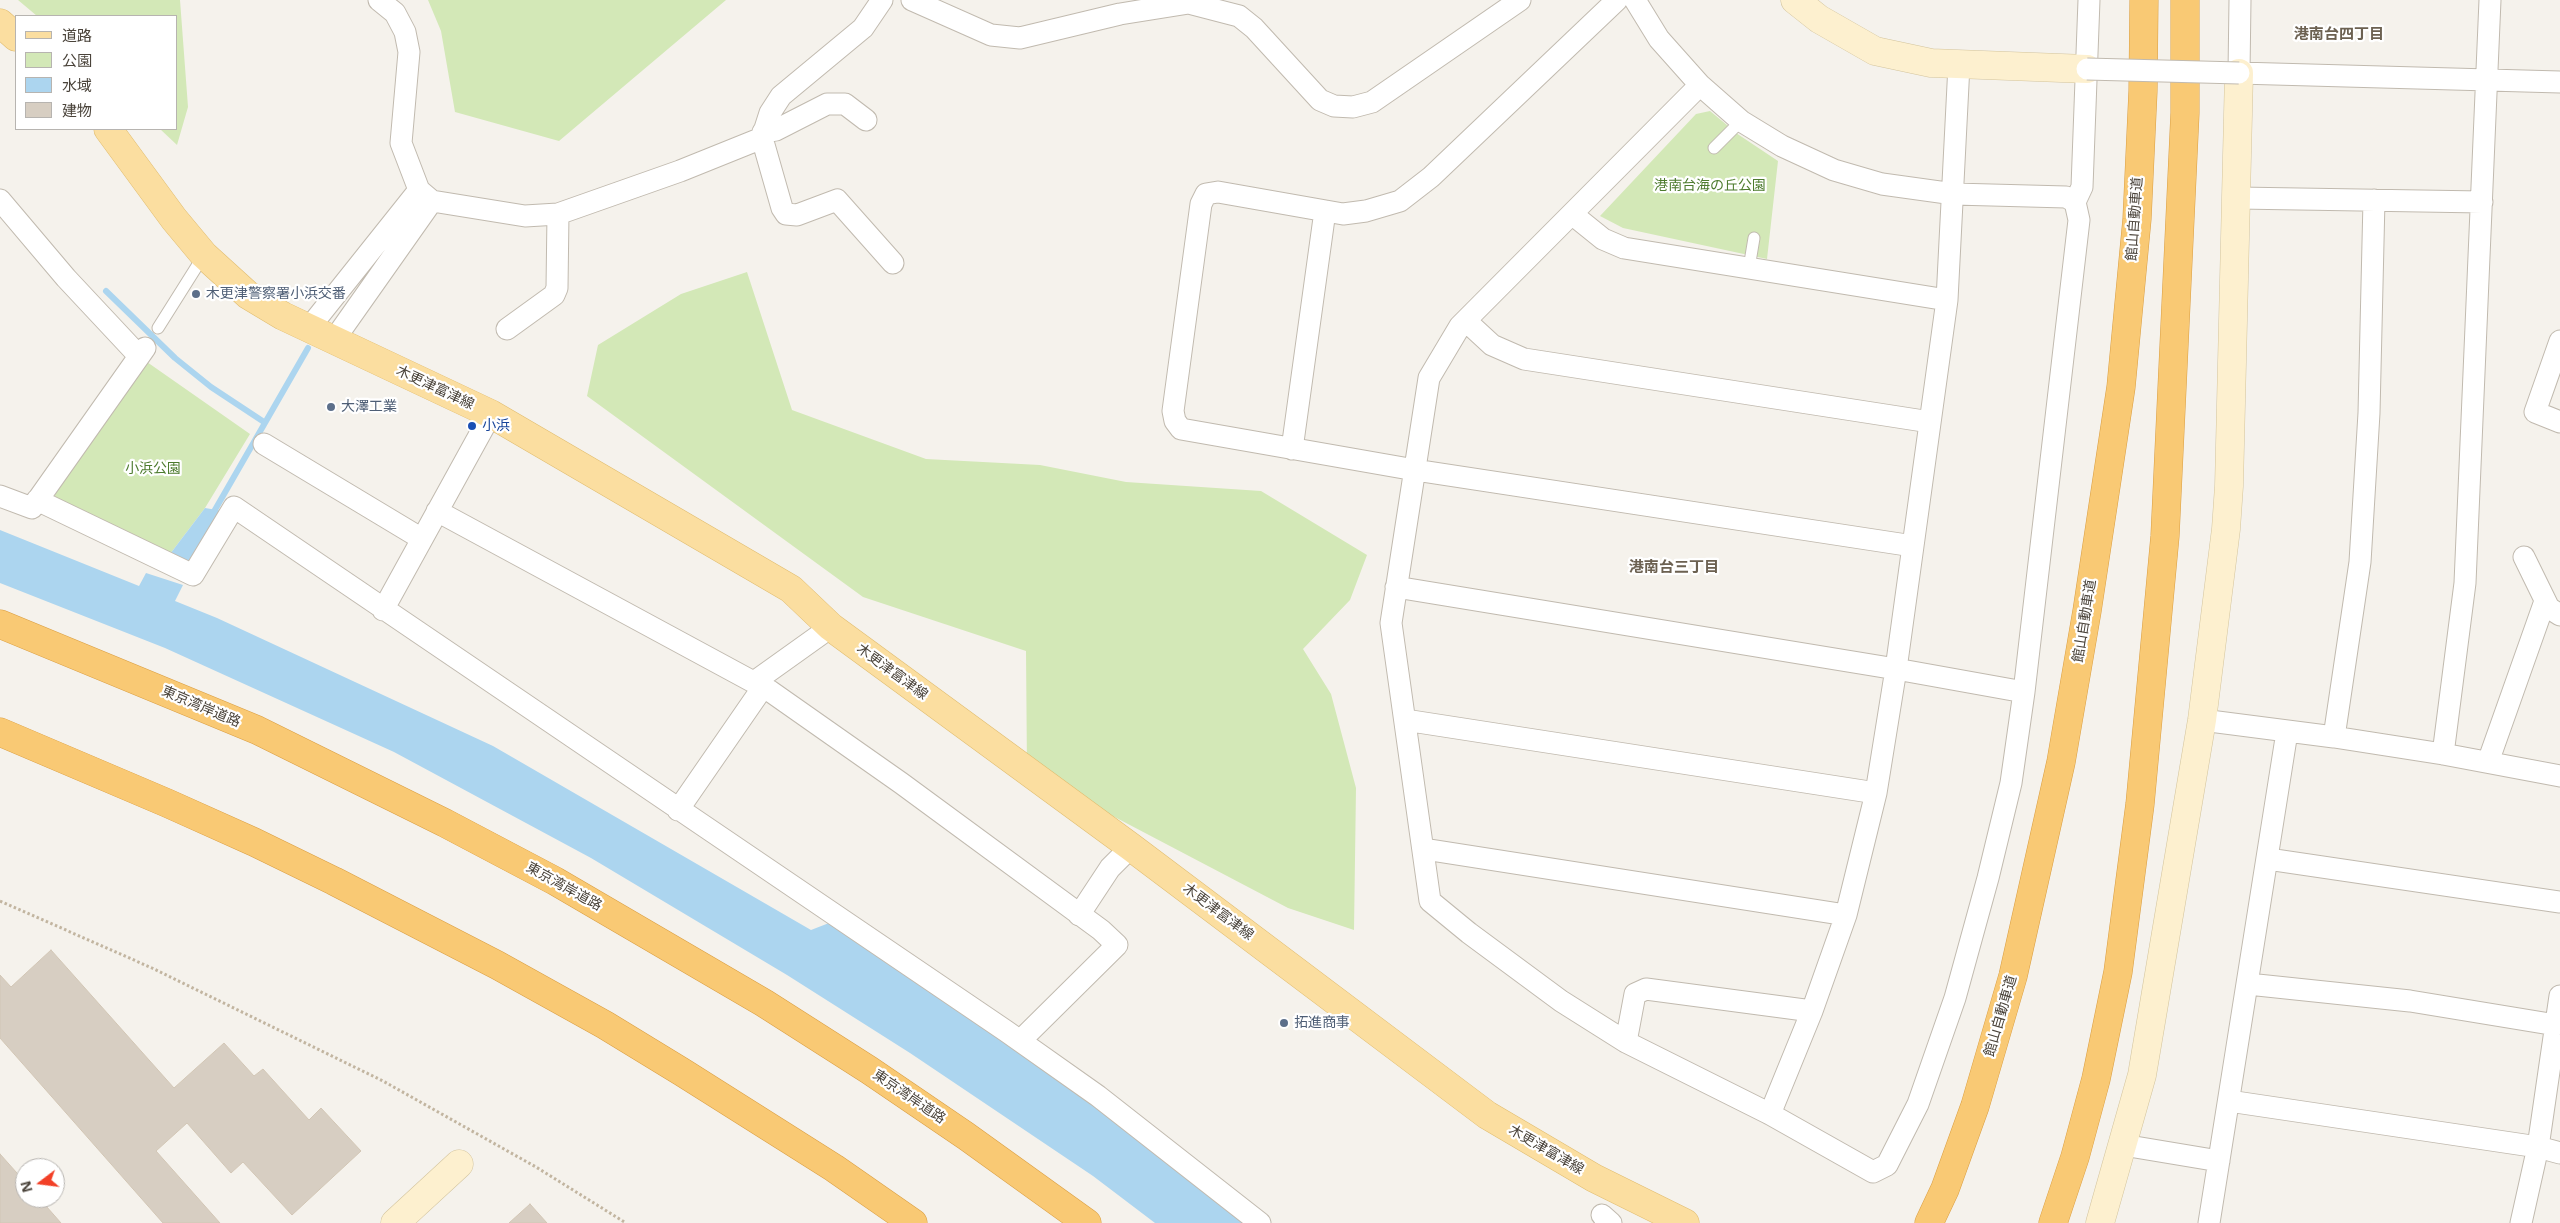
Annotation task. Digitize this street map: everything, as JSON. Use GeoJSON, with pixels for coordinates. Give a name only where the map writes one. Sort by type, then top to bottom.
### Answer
{"type":"FeatureCollection","features":[{"type":"Feature","properties":{"kind":"highway","name":"館山自動車道"},"geometry":{"type":"LineString","coordinates":[[1929,1223],[1945,1188],[1975,1106],[2013,976],[2060,762],[2086,620],[2121,387],[2137,218],[2143,91],[2144,0]]}},
{"type":"Feature","properties":{"kind":"highway"},"geometry":{"type":"LineString","coordinates":[[2053,1223],[2075,1157],[2096,1079],[2118,972],[2140,804],[2165,536],[2186,114],[2185,0]]}},
{"type":"Feature","properties":{"kind":"highway","name":"東京湾岸道路"},"geometry":{"type":"LineString","coordinates":[[0,624],[257,730],[445,823],[555,881],[764,1003],[870,1070],[1087,1223]]}},
{"type":"Feature","properties":{"kind":"highway"},"geometry":{"type":"LineString","coordinates":[[0,732],[254,842],[334,880],[497,965],[690,1077],[834,1168],[913,1223]]}},
{"type":"Feature","properties":{"kind":"main road"},"geometry":{"type":"LineString","coordinates":[[0,23],[15,36]]}},
{"type":"Feature","properties":{"kind":"main road","name":"木更津富津線"},"geometry":{"type":"LineString","coordinates":[[109,130],[174,219],[204,255],[248,295],[309,328],[491,414],[792,589],[831,627],[1131,847],[1487,1115],[1594,1178],[1685,1223]]}},
{"type":"Feature","properties":{"kind":"street"},"geometry":{"type":"LineString","coordinates":[[379,0],[395,13],[406,32],[408,52],[401,143],[425,196]]}},
{"type":"Feature","properties":{"kind":"street"},"geometry":{"type":"LineString","coordinates":[[882,0],[864,28],[782,96],[770,113],[763,135],[782,208],[786,214],[797,215],[837,200],[893,263]]}},
{"type":"Feature","properties":{"kind":"street"},"geometry":{"type":"LineString","coordinates":[[912,0],[991,36],[1020,38],[1120,14],[1190,1],[1239,16],[1254,28],[1320,100],[1334,106],[1353,107],[1372,102],[1520,0]]}},
{"type":"Feature","properties":{"kind":"street"},"geometry":{"type":"LineString","coordinates":[[1617,0],[1431,177],[1400,201],[1366,211],[1343,214],[1218,192],[1206,194],[1201,204],[1173,411],[1174,422],[1181,429],[1414,470],[1913,546]]}},
{"type":"Feature","properties":{"kind":"street"},"geometry":{"type":"LineString","coordinates":[[1635,0],[1659,39],[1700,85],[1741,121],[1782,146],[1834,170],[1882,184],[1954,194],[2066,197],[2075,202]]}},
{"type":"Feature","properties":{"kind":"street"},"geometry":{"type":"LineString","coordinates":[[1795,0],[1818,19],[1875,51],[1931,63],[2560,82]]}},
{"type":"Feature","properties":{"kind":"street"},"geometry":{"type":"LineString","coordinates":[[1700,85],[1466,321],[1445,349],[1430,378],[1390,623],[1424,849],[1430,902],[1561,1001],[1626,1042],[1770,1114],[1873,1172],[1887,1165],[1918,1104],[1955,998],[1988,878],[2011,783],[2024,692],[2079,220],[2075,202],[2082,187],[2089,0]]}},
{"type":"Feature","properties":{"kind":"street"},"geometry":{"type":"LineString","coordinates":[[2100,1223],[2142,1075],[2202,720],[2229,486],[2238,198],[2240,0]]}},
{"type":"Feature","properties":{"kind":"street"},"geometry":{"type":"LineString","coordinates":[[2443,754],[2465,583],[2490,0]]}},
{"type":"Feature","properties":{"kind":"street"},"geometry":{"type":"LineString","coordinates":[[1770,1114],[1812,1011],[1846,915],[1876,793],[1896,669],[1946,300],[1954,194],[1958,65]]}},
{"type":"Feature","properties":{"kind":"street"},"geometry":{"type":"LineString","coordinates":[[425,196],[525,216],[558,214],[680,172],[776,130],[828,104],[845,104],[866,120]]}},
{"type":"Feature","properties":{"kind":"street"},"geometry":{"type":"LineString","coordinates":[[309,328],[425,196]]}},
{"type":"Feature","properties":{"kind":"street"},"geometry":{"type":"LineString","coordinates":[[334,340],[425,196]]}},
{"type":"Feature","properties":{"kind":"street"},"geometry":{"type":"LineString","coordinates":[[2238,198],[2482,202]]}},
{"type":"Feature","properties":{"kind":"street"},"geometry":{"type":"LineString","coordinates":[[0,200],[66,278],[142,352],[32,508],[0,496]]}},
{"type":"Feature","properties":{"kind":"street"},"geometry":{"type":"LineString","coordinates":[[2334,737],[2360,562],[2369,413],[2374,200]]}},
{"type":"Feature","properties":{"kind":"street"},"geometry":{"type":"LineString","coordinates":[[1292,449],[1325,211]]}},
{"type":"Feature","properties":{"kind":"street"},"geometry":{"type":"LineString","coordinates":[[507,329],[554,295],[557,288],[558,214]]}},
{"type":"Feature","properties":{"kind":"street"},"geometry":{"type":"LineString","coordinates":[[1572,214],[1603,239],[1624,248],[1946,300]]}},
{"type":"Feature","properties":{"kind":"street"},"geometry":{"type":"LineString","coordinates":[[1466,321],[1492,345],[1524,359],[1930,422]]}},
{"type":"Feature","properties":{"kind":"street"},"geometry":{"type":"LineString","coordinates":[[2560,341],[2534,412],[2560,422]]}},
{"type":"Feature","properties":{"kind":"street"},"geometry":{"type":"LineString","coordinates":[[383,610],[491,414]]}},
{"type":"Feature","properties":{"kind":"street"},"geometry":{"type":"LineString","coordinates":[[264,444],[422,539]]}},
{"type":"Feature","properties":{"kind":"street"},"geometry":{"type":"LineString","coordinates":[[37,500],[193,575],[234,507],[1020,1041],[1098,1096],[1260,1223]]}},
{"type":"Feature","properties":{"kind":"street"},"geometry":{"type":"LineString","coordinates":[[437,511],[758,685],[901,783],[1080,915],[1117,945],[1020,1041]]}},
{"type":"Feature","properties":{"kind":"street"},"geometry":{"type":"LineString","coordinates":[[2488,762],[2553,608],[2524,557]]}},
{"type":"Feature","properties":{"kind":"street"},"geometry":{"type":"LineString","coordinates":[[1396,588],[1896,669],[2024,692]]}},
{"type":"Feature","properties":{"kind":"street"},"geometry":{"type":"LineString","coordinates":[[678,810],[758,685],[831,627]]}},
{"type":"Feature","properties":{"kind":"street"},"geometry":{"type":"LineString","coordinates":[[1405,720],[1876,793]]}},
{"type":"Feature","properties":{"kind":"street"},"geometry":{"type":"LineString","coordinates":[[2202,720],[2334,737],[2443,754],[2560,776]]}},
{"type":"Feature","properties":{"kind":"street"},"geometry":{"type":"LineString","coordinates":[[2211,1223],[2219,1161],[2287,732]]}},
{"type":"Feature","properties":{"kind":"street"},"geometry":{"type":"LineString","coordinates":[[1080,915],[1110,868],[1131,847]]}},
{"type":"Feature","properties":{"kind":"street"},"geometry":{"type":"LineString","coordinates":[[1424,849],[1846,915]]}},
{"type":"Feature","properties":{"kind":"street"},"geometry":{"type":"LineString","coordinates":[[2268,859],[2560,902]]}},
{"type":"Feature","properties":{"kind":"street"},"geometry":{"type":"LineString","coordinates":[[2248,984],[2410,1001],[2556,1025]]}},
{"type":"Feature","properties":{"kind":"street"},"geometry":{"type":"LineString","coordinates":[[1626,1042],[1635,994],[1646,989],[1812,1011]]}},
{"type":"Feature","properties":{"kind":"street"},"geometry":{"type":"LineString","coordinates":[[2521,1223],[2538,1147],[2560,996]]}},
{"type":"Feature","properties":{"kind":"street"},"geometry":{"type":"LineString","coordinates":[[2229,1101],[2538,1147],[2560,1153]]}},
{"type":"Feature","properties":{"kind":"street"},"geometry":{"type":"LineString","coordinates":[[2123,1145],[2219,1161]]}},
{"type":"Feature","properties":{"kind":"street"},"geometry":{"type":"LineString","coordinates":[[395,1223],[459,1164]]}},
{"type":"Feature","properties":{"kind":"lane"},"geometry":{"type":"LineString","coordinates":[[1714,148],[1741,121]]}},
{"type":"Feature","properties":{"kind":"lane"},"geometry":{"type":"LineString","coordinates":[[1749,268],[1754,238]]}},
{"type":"Feature","properties":{"kind":"lane"},"geometry":{"type":"LineString","coordinates":[[158,328],[204,255]]}},
{"type":"Feature","properties":{"kind":"path"},"geometry":{"type":"LineString","coordinates":[[0,901],[152,968],[383,1081],[536,1167],[626,1223]]}},
{"type":"Feature","properties":{"kind":"green space"},"geometry":{"type":"Polygon","coordinates":[[[18,0],[180,0],[188,107],[177,145],[161,130],[178,130],[178,15],[36,15],[18,0]]]}},
{"type":"Feature","properties":{"kind":"green space"},"geometry":{"type":"Polygon","coordinates":[[[428,0],[726,0],[559,141],[455,112],[441,31],[428,0]]]}},
{"type":"Feature","properties":{"kind":"green space","name":"港南台海の丘公園"},"geometry":{"type":"Polygon","coordinates":[[[1710,111],[1739,135],[1778,161],[1767,259],[1623,228],[1600,216],[1696,114],[1710,111]]]}},
{"type":"Feature","properties":{"kind":"green space"},"geometry":{"type":"Polygon","coordinates":[[[747,272],[792,410],[926,459],[1040,465],[1126,482],[1261,491],[1367,555],[1350,600],[1303,649],[1331,694],[1356,788],[1354,930],[1288,908],[1027,771],[1026,651],[863,597],[587,396],[598,345],[681,294],[747,272]]]}},
{"type":"Feature","properties":{"kind":"green space","name":"小浜公園"},"geometry":{"type":"Polygon","coordinates":[[[147,362],[250,434],[205,508],[170,554],[54,499],[56,492],[147,362]]]}},
{"type":"Feature","properties":{"kind":"water"},"geometry":{"type":"Polygon","coordinates":[[[205,508],[223,511],[190,566],[170,554],[205,508]]]}},
{"type":"Feature","properties":{"kind":"water"},"geometry":{"type":"Polygon","coordinates":[[[0,530],[139,586],[146,573],[183,585],[175,601],[217,618],[493,746],[811,930],[829,923],[1087,1098],[1243,1223],[1155,1223],[1093,1176],[910,1053],[787,975],[591,858],[394,752],[165,648],[0,583],[0,530]]]}},
{"type":"Feature","properties":{"kind":"building"},"geometry":{"type":"Polygon","coordinates":[[[51,950],[174,1088],[224,1043],[254,1076],[263,1069],[309,1120],[321,1108],[361,1151],[292,1215],[243,1162],[231,1173],[187,1123],[156,1151],[220,1223],[163,1223],[0,1038],[0,975],[11,987],[51,950]]]}},
{"type":"Feature","properties":{"kind":"building"},"geometry":{"type":"Polygon","coordinates":[[[0,1154],[15,1171],[15,1208],[48,1208],[61,1223],[0,1223],[0,1154]]]}},
{"type":"Feature","properties":{"kind":"building"},"geometry":{"type":"Polygon","coordinates":[[[530,1204],[547,1223],[509,1223],[530,1204]]]}},
{"type":"Feature","properties":{"kind":"waterway"},"geometry":{"type":"LineString","coordinates":[[106,291],[175,358],[211,387],[264,422]]}},
{"type":"Feature","properties":{"kind":"waterway"},"geometry":{"type":"LineString","coordinates":[[212,515],[308,348]]}},
{"type":"Feature","properties":{"kind":"place","name":"木更津警察署小浜交番"},"geometry":{"type":"Point","coordinates":[196,294]}},
{"type":"Feature","properties":{"kind":"place","name":"大澤工業"},"geometry":{"type":"Point","coordinates":[331,407]}},
{"type":"Feature","properties":{"kind":"place","name":"小浜"},"geometry":{"type":"Point","coordinates":[472,426]}},
{"type":"Feature","properties":{"kind":"place","name":"拓進商事"},"geometry":{"type":"Point","coordinates":[1284,1023]}},
{"type":"Feature","properties":{"kind":"district","name":"港南台四丁目"},"geometry":{"type":"Point","coordinates":[2339,35]}},
{"type":"Feature","properties":{"kind":"district","name":"港南台三丁目"},"geometry":{"type":"Point","coordinates":[1674,568]}}]}
